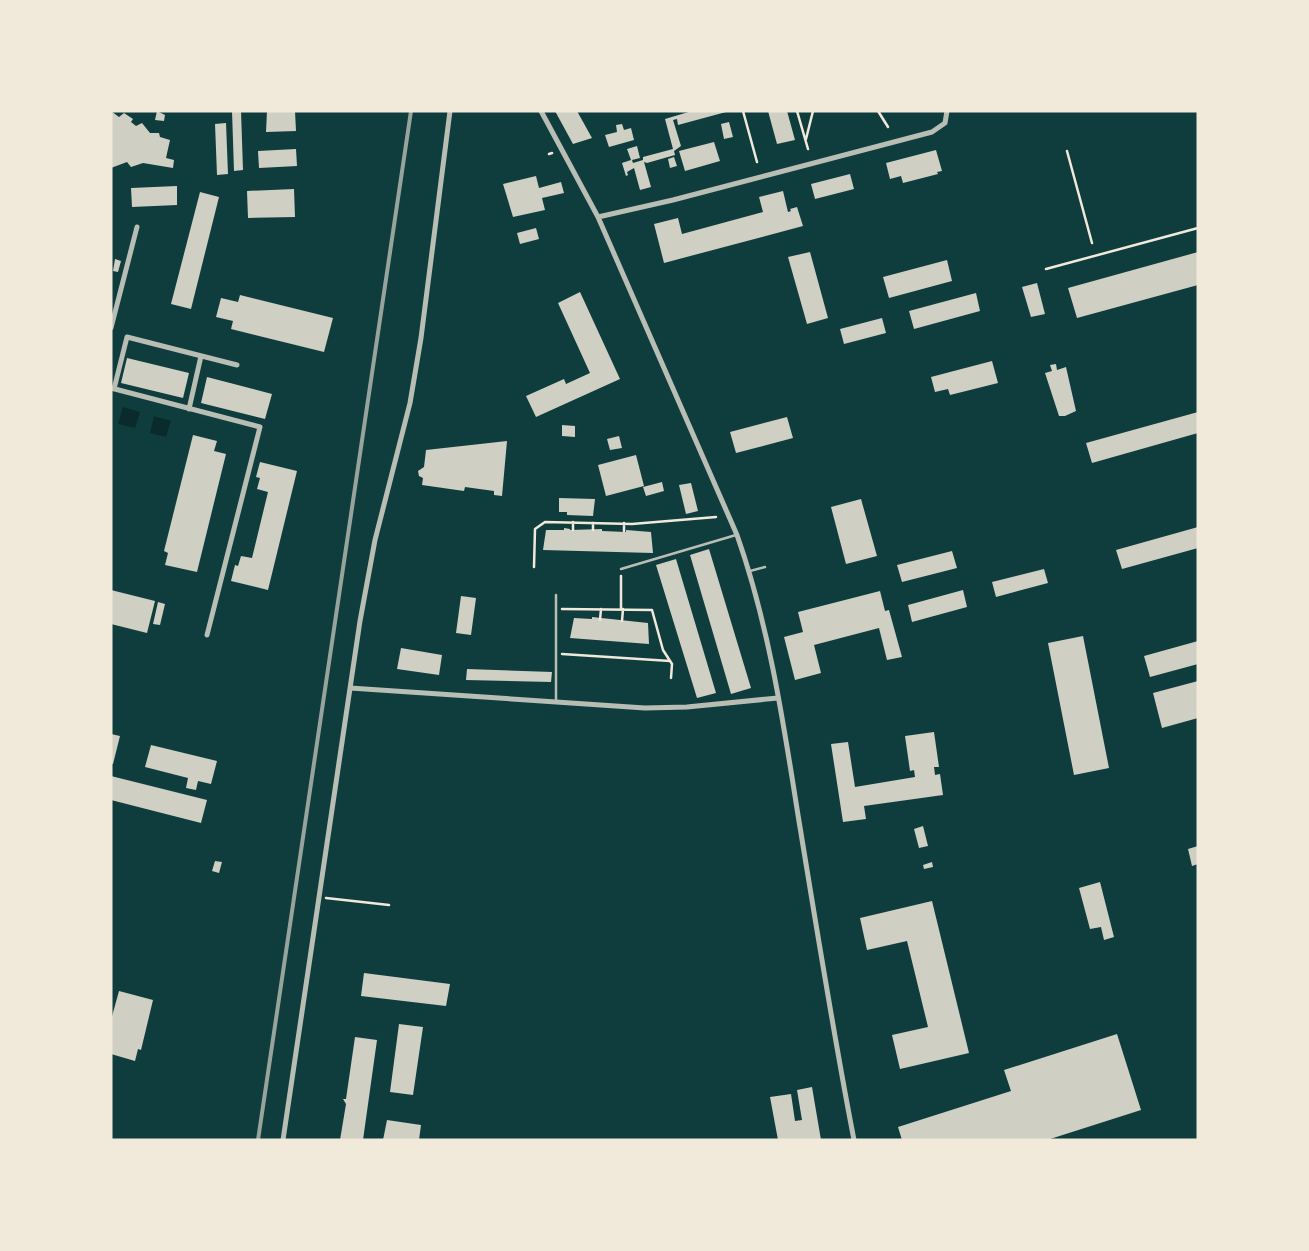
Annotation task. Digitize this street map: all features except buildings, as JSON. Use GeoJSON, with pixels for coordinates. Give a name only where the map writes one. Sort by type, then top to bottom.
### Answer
{"type":"FeatureCollection","features":[{"type":"Feature","properties":{"kind":"street"},"geometry":{"type":"LineString","coordinates":[[283,1140],[350,688],[375,540],[410,403],[421,338],[450,111]]}},
{"type":"Feature","properties":{"kind":"street"},"geometry":{"type":"LineString","coordinates":[[542,111],[598,217],[737,534],[750,571],[770,651],[822,967],[854,1140]]}},
{"type":"Feature","properties":{"kind":"street"},"geometry":{"type":"LineString","coordinates":[[598,217],[682,198],[932,132],[945,123],[947,111]]}},
{"type":"Feature","properties":{"kind":"street"},"geometry":{"type":"LineString","coordinates":[[111,328],[137,227]]}},
{"type":"Feature","properties":{"kind":"street"},"geometry":{"type":"LineString","coordinates":[[207,635],[260,427],[112,388],[127,337],[236,365]]}},
{"type":"Feature","properties":{"kind":"street"},"geometry":{"type":"LineString","coordinates":[[189,409],[201,356]]}},
{"type":"Feature","properties":{"kind":"street"},"geometry":{"type":"LineString","coordinates":[[350,688],[654,707],[706,705],[778,698]]}},
{"type":"Feature","properties":{"kind":"lane"},"geometry":{"type":"LineString","coordinates":[[621,569],[737,534]]}},
{"type":"Feature","properties":{"kind":"lane"},"geometry":{"type":"LineString","coordinates":[[750,571],[765,567]]}},
{"type":"Feature","properties":{"kind":"lane"},"geometry":{"type":"LineString","coordinates":[[556,595],[556,702]]}},
{"type":"Feature","properties":{"kind":"path"},"geometry":{"type":"LineString","coordinates":[[744,111],[757,162]]}},
{"type":"Feature","properties":{"kind":"path"},"geometry":{"type":"LineString","coordinates":[[798,111],[808,149]]}},
{"type":"Feature","properties":{"kind":"path"},"geometry":{"type":"LineString","coordinates":[[805,140],[813,111]]}},
{"type":"Feature","properties":{"kind":"path"},"geometry":{"type":"LineString","coordinates":[[878,111],[888,127]]}},
{"type":"Feature","properties":{"kind":"path"},"geometry":{"type":"LineString","coordinates":[[1067,151],[1092,243]]}},
{"type":"Feature","properties":{"kind":"path"},"geometry":{"type":"LineString","coordinates":[[1046,269],[1198,228]]}},
{"type":"Feature","properties":{"kind":"path"},"geometry":{"type":"LineString","coordinates":[[534,567],[535,529],[545,522],[624,523],[716,517]]}},
{"type":"Feature","properties":{"kind":"path"},"geometry":{"type":"LineString","coordinates":[[572,530],[573,522]]}},
{"type":"Feature","properties":{"kind":"path"},"geometry":{"type":"LineString","coordinates":[[593,523],[593,530]]}},
{"type":"Feature","properties":{"kind":"path"},"geometry":{"type":"LineString","coordinates":[[624,523],[624,531]]}},
{"type":"Feature","properties":{"kind":"path"},"geometry":{"type":"LineString","coordinates":[[621,569],[622,621]]}},
{"type":"Feature","properties":{"kind":"path"},"geometry":{"type":"LineString","coordinates":[[562,617],[562,608],[652,610],[663,650],[670,661],[671,678]]}},
{"type":"Feature","properties":{"kind":"path"},"geometry":{"type":"LineString","coordinates":[[600,620],[601,609]]}},
{"type":"Feature","properties":{"kind":"path"},"geometry":{"type":"LineString","coordinates":[[562,662],[562,654],[670,661]]}},
{"type":"Feature","properties":{"kind":"path"},"geometry":{"type":"LineString","coordinates":[[319,898],[389,905]]}},
{"type":"Feature","properties":{"kind":"water"},"geometry":{"type":"Polygon","coordinates":[[[123,407],[140,412],[135,428],[118,424],[123,407]]]}},
{"type":"Feature","properties":{"kind":"water"},"geometry":{"type":"Polygon","coordinates":[[[154,416],[171,421],[166,437],[150,433],[154,416]]]}},
{"type":"Feature","properties":{"kind":"railway"},"geometry":{"type":"LineString","coordinates":[[258,1140],[411,111]]}}]}
